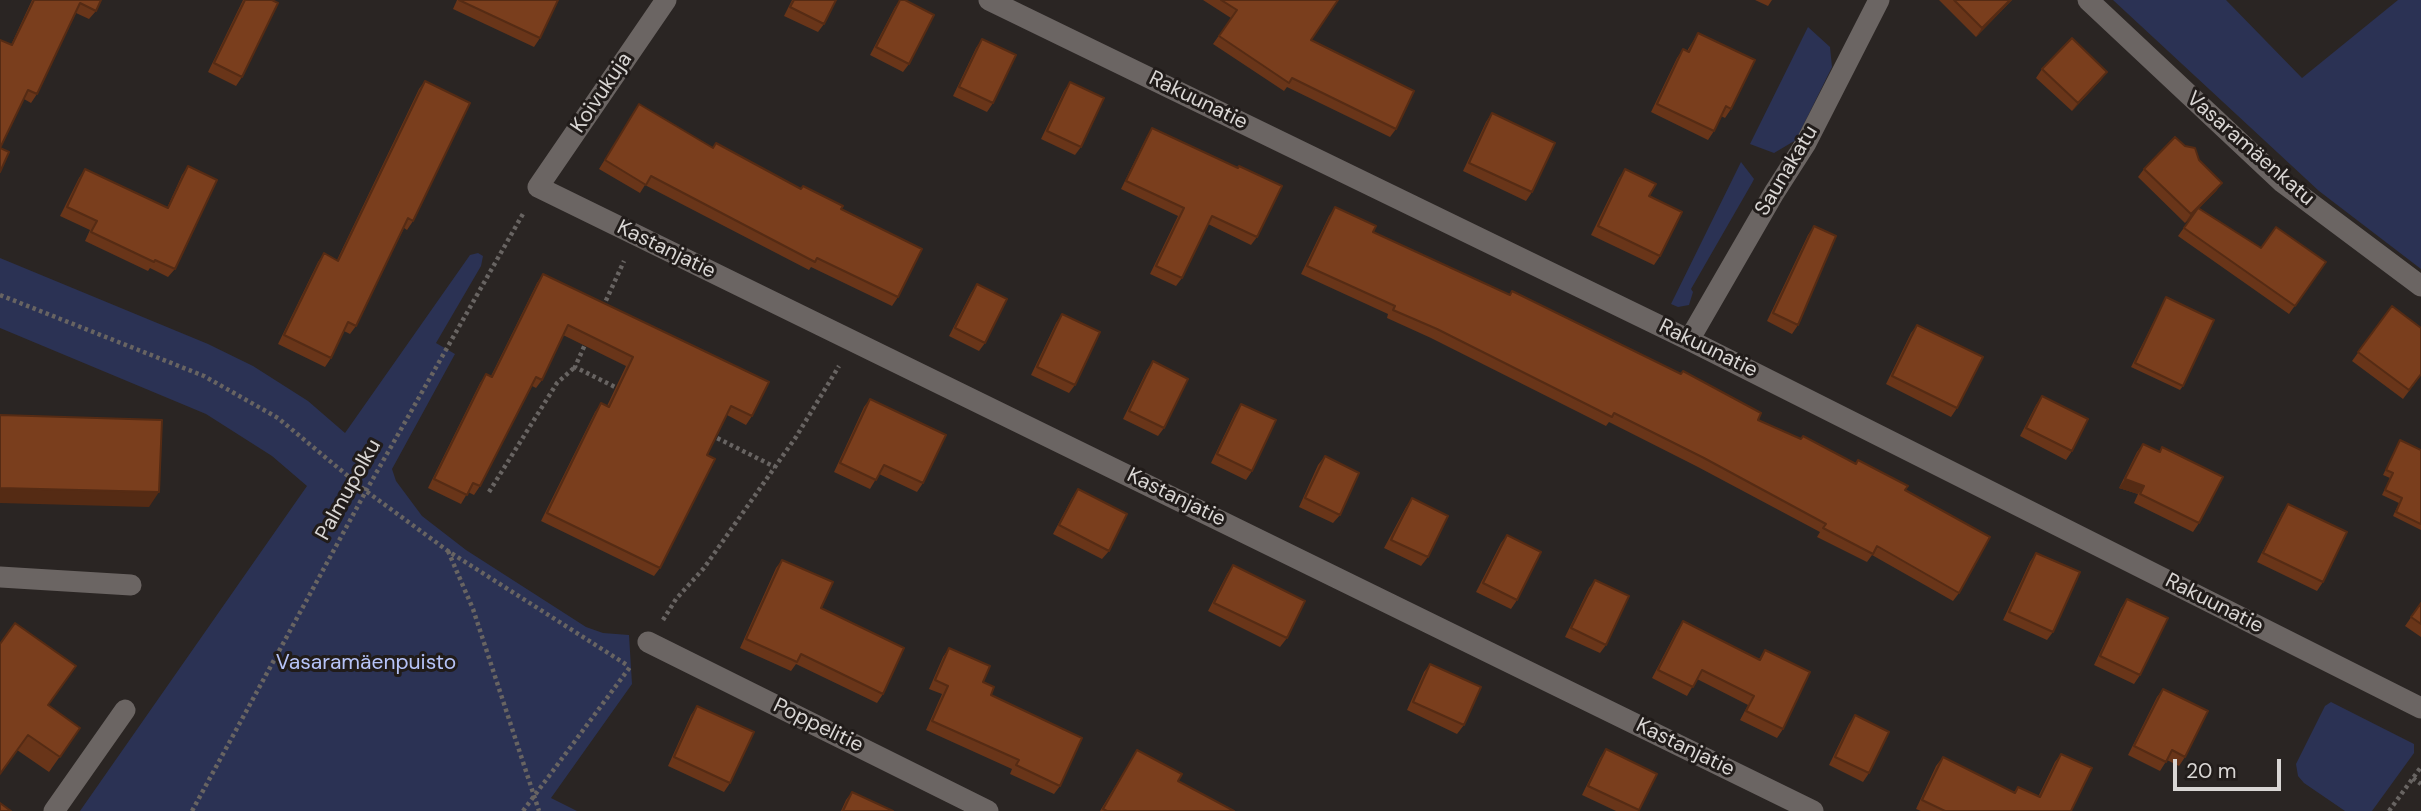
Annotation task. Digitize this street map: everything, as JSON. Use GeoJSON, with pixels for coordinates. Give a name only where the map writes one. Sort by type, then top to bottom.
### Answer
{"type":"FeatureCollection","features":[{"type":"Feature","properties":{"kind":"street","name":"Koivukuja"},"geometry":{"type":"LineString","coordinates":[[538,187],[666,0]]}},
{"type":"Feature","properties":{"kind":"street","name":"Rakuunatie"},"geometry":{"type":"LineString","coordinates":[[989,0],[1689,340],[2421,708]]}},
{"type":"Feature","properties":{"kind":"street","name":"Saunakatu"},"geometry":{"type":"LineString","coordinates":[[1689,340],[1806,143],[1879,0]]}},
{"type":"Feature","properties":{"kind":"street","name":"Vasaramäenkatu"},"geometry":{"type":"LineString","coordinates":[[2088,0],[2282,182],[2421,286]]}},
{"type":"Feature","properties":{"kind":"street","name":"Kastanjatie"},"geometry":{"type":"LineString","coordinates":[[538,187],[1813,811]]}},
{"type":"Feature","properties":{"kind":"street"},"geometry":{"type":"LineString","coordinates":[[0,577],[131,585]]}},
{"type":"Feature","properties":{"kind":"street","name":"Poppelitie"},"geometry":{"type":"LineString","coordinates":[[648,642],[988,811]]}},
{"type":"Feature","properties":{"kind":"street"},"geometry":{"type":"LineString","coordinates":[[54,811],[125,710]]}},
{"type":"Feature","properties":{"kind":"path","name":"Palmupolku"},"geometry":{"type":"LineString","coordinates":[[192,811],[366,491],[538,187]]}},
{"type":"Feature","properties":{"kind":"path"},"geometry":{"type":"LineString","coordinates":[[597,319],[636,235]]}},
{"type":"Feature","properties":{"kind":"path"},"geometry":{"type":"LineString","coordinates":[[0,295],[179,366],[237,394],[278,418],[366,491],[447,551],[630,667]]}},
{"type":"Feature","properties":{"kind":"path"},"geometry":{"type":"LineString","coordinates":[[489,492],[557,383],[575,367],[592,331]]}},
{"type":"Feature","properties":{"kind":"path"},"geometry":{"type":"LineString","coordinates":[[523,811],[630,667],[676,599],[704,568],[775,467],[796,437],[853,340]]}},
{"type":"Feature","properties":{"kind":"path"},"geometry":{"type":"LineString","coordinates":[[575,367],[622,391]]}},
{"type":"Feature","properties":{"kind":"path"},"geometry":{"type":"LineString","coordinates":[[704,432],[775,467]]}},
{"type":"Feature","properties":{"kind":"path"},"geometry":{"type":"LineString","coordinates":[[447,551],[473,609],[539,811]]}},
{"type":"Feature","properties":{"kind":"path"},"geometry":{"type":"LineString","coordinates":[[2389,811],[2421,767]]}},
{"type":"Feature","properties":{"kind":"path"},"geometry":{"type":"LineString","coordinates":[[2413,778],[2421,784]]}},
{"type":"Feature","properties":{"kind":"green space"},"geometry":{"type":"Polygon","coordinates":[[[2113,0],[2226,0],[2302,78],[2398,0],[2421,0],[2421,269],[2319,191],[2113,0]]]}},
{"type":"Feature","properties":{"kind":"green space"},"geometry":{"type":"Polygon","coordinates":[[[1808,27],[1830,47],[1832,67],[1796,140],[1774,153],[1750,144],[1808,27]]]}},
{"type":"Feature","properties":{"kind":"green space"},"geometry":{"type":"Polygon","coordinates":[[[1741,162],[1754,179],[1691,289],[1693,292],[1689,305],[1678,307],[1671,304],[1741,162]]]}},
{"type":"Feature","properties":{"kind":"green space","name":"Vasaramäenpuisto"},"geometry":{"type":"Polygon","coordinates":[[[478,253],[483,256],[481,266],[436,343],[455,354],[392,469],[396,481],[422,516],[466,550],[586,627],[603,633],[629,635],[632,684],[551,798],[577,811],[80,811],[307,486],[272,456],[206,414],[0,328],[0,258],[208,344],[253,366],[308,401],[345,433],[470,255],[478,253]]]}},
{"type":"Feature","properties":{"kind":"green space"},"geometry":{"type":"Polygon","coordinates":[[[2331,702],[2414,744],[2414,753],[2372,811],[2345,811],[2298,776],[2296,764],[2325,706],[2331,702]]]}},
{"type":"Feature","properties":{"kind":"building"},"geometry":{"type":"Polygon","coordinates":[[[34,0],[101,0],[96,11],[80,3],[37,94],[28,90],[0,148],[0,40],[12,45],[34,0]]]}},
{"type":"Feature","properties":{"kind":"building"},"geometry":{"type":"Polygon","coordinates":[[[245,0],[272,0],[278,3],[242,77],[214,63],[245,0]]]}},
{"type":"Feature","properties":{"kind":"building"},"geometry":{"type":"Polygon","coordinates":[[[459,0],[558,0],[540,38],[459,0]]]}},
{"type":"Feature","properties":{"kind":"building"},"geometry":{"type":"Polygon","coordinates":[[[794,0],[836,0],[824,24],[790,7],[794,0]]]}},
{"type":"Feature","properties":{"kind":"building"},"geometry":{"type":"Polygon","coordinates":[[[900,0],[934,15],[909,64],[876,47],[900,0]]]}},
{"type":"Feature","properties":{"kind":"building"},"geometry":{"type":"Polygon","coordinates":[[[1221,0],[1338,0],[1311,40],[1414,91],[1396,129],[1292,78],[1289,83],[1219,36],[1237,10],[1221,0]]]}},
{"type":"Feature","properties":{"kind":"building"},"geometry":{"type":"Polygon","coordinates":[[[1954,0],[2010,0],[1982,28],[1954,0]]]}},
{"type":"Feature","properties":{"kind":"building"},"geometry":{"type":"Polygon","coordinates":[[[1698,33],[1755,60],[1731,109],[1726,106],[1714,131],[1657,104],[1683,49],[1689,52],[1698,33]]]}},
{"type":"Feature","properties":{"kind":"building"},"geometry":{"type":"Polygon","coordinates":[[[2072,38],[2107,72],[2078,103],[2042,69],[2072,38]]]}},
{"type":"Feature","properties":{"kind":"building"},"geometry":{"type":"Polygon","coordinates":[[[982,39],[1016,55],[993,103],[959,87],[982,39]]]}},
{"type":"Feature","properties":{"kind":"building"},"geometry":{"type":"Polygon","coordinates":[[[425,81],[470,103],[413,221],[408,218],[356,326],[348,322],[331,358],[284,335],[324,253],[338,261],[425,81]]]}},
{"type":"Feature","properties":{"kind":"building"},"geometry":{"type":"Polygon","coordinates":[[[1070,82],[1104,98],[1081,147],[1047,131],[1070,82]]]}},
{"type":"Feature","properties":{"kind":"building"},"geometry":{"type":"Polygon","coordinates":[[[639,104],[713,148],[716,143],[922,249],[898,297],[817,258],[815,262],[651,176],[646,185],[605,160],[639,104]]]}},
{"type":"Feature","properties":{"kind":"building"},"geometry":{"type":"Polygon","coordinates":[[[1492,113],[1555,143],[1532,192],[1469,163],[1492,113]]]}},
{"type":"Feature","properties":{"kind":"building"},"geometry":{"type":"Polygon","coordinates":[[[1152,128],[1282,186],[1257,237],[1212,216],[1182,278],[1156,266],[1184,208],[1126,181],[1152,128]]]}},
{"type":"Feature","properties":{"kind":"building"},"geometry":{"type":"Polygon","coordinates":[[[2175,137],[2185,146],[2195,148],[2199,160],[2222,183],[2191,214],[2144,169],[2175,137]]]}},
{"type":"Feature","properties":{"kind":"building"},"geometry":{"type":"Polygon","coordinates":[[[0,148],[9,152],[0,172],[0,148]]]}},
{"type":"Feature","properties":{"kind":"building"},"geometry":{"type":"Polygon","coordinates":[[[188,166],[217,180],[175,269],[91,232],[97,221],[67,207],[85,169],[168,208],[188,166]]]}},
{"type":"Feature","properties":{"kind":"building"},"geometry":{"type":"Polygon","coordinates":[[[1625,169],[1656,184],[1649,196],[1682,212],[1660,256],[1598,226],[1625,169]]]}},
{"type":"Feature","properties":{"kind":"building"},"geometry":{"type":"Polygon","coordinates":[[[1335,207],[1376,226],[1373,232],[1510,295],[1512,291],[1681,374],[1683,371],[1761,413],[1758,420],[1801,439],[1803,436],[1856,464],[1858,460],[1908,486],[1905,490],[1990,537],[1959,593],[1877,546],[1873,554],[1823,528],[1826,524],[1704,458],[1614,413],[1612,417],[1437,329],[1393,310],[1395,306],[1307,266],[1335,207]]]}},
{"type":"Feature","properties":{"kind":"building"},"geometry":{"type":"Polygon","coordinates":[[[2198,208],[2261,248],[2276,227],[2326,262],[2295,306],[2184,228],[2198,208]]]}},
{"type":"Feature","properties":{"kind":"building"},"geometry":{"type":"Polygon","coordinates":[[[1814,226],[1836,236],[1798,325],[1773,313],[1814,226]]]}},
{"type":"Feature","properties":{"kind":"building"},"geometry":{"type":"Polygon","coordinates":[[[543,274],[769,382],[752,416],[731,406],[707,455],[715,459],[660,568],[547,513],[601,403],[609,407],[633,357],[568,325],[542,380],[536,377],[480,486],[473,483],[467,495],[434,479],[486,374],[492,377],[543,274]]]}},
{"type":"Feature","properties":{"kind":"building"},"geometry":{"type":"Polygon","coordinates":[[[977,284],[1007,299],[985,343],[955,328],[977,284]]]}},
{"type":"Feature","properties":{"kind":"building"},"geometry":{"type":"Polygon","coordinates":[[[2166,297],[2214,320],[2183,386],[2135,363],[2166,297]]]}},
{"type":"Feature","properties":{"kind":"building"},"geometry":{"type":"Polygon","coordinates":[[[2392,306],[2421,328],[2421,374],[2409,390],[2358,352],[2392,306]]]}},
{"type":"Feature","properties":{"kind":"building"},"geometry":{"type":"Polygon","coordinates":[[[1062,314],[1100,332],[1075,385],[1037,367],[1062,314]]]}},
{"type":"Feature","properties":{"kind":"building"},"geometry":{"type":"Polygon","coordinates":[[[1917,325],[1983,357],[1957,408],[1892,376],[1917,325]]]}},
{"type":"Feature","properties":{"kind":"building"},"geometry":{"type":"Polygon","coordinates":[[[1153,361],[1188,379],[1164,428],[1129,411],[1153,361]]]}},
{"type":"Feature","properties":{"kind":"building"},"geometry":{"type":"Polygon","coordinates":[[[2042,396],[2088,419],[2072,451],[2026,428],[2042,396]]]}},
{"type":"Feature","properties":{"kind":"building"},"geometry":{"type":"Polygon","coordinates":[[[870,399],[946,435],[923,483],[884,465],[876,480],[840,463],[870,399]]]}},
{"type":"Feature","properties":{"kind":"building"},"geometry":{"type":"Polygon","coordinates":[[[1241,404],[1276,420],[1252,471],[1217,454],[1241,404]]]}},
{"type":"Feature","properties":{"kind":"building"},"geometry":{"type":"Polygon","coordinates":[[[0,415],[162,420],[159,492],[0,488],[0,415]]]}},
{"type":"Feature","properties":{"kind":"building"},"geometry":{"type":"Polygon","coordinates":[[[2400,440],[2421,450],[2421,524],[2396,512],[2402,498],[2385,490],[2393,473],[2386,470],[2400,440]]]}},
{"type":"Feature","properties":{"kind":"building"},"geometry":{"type":"Polygon","coordinates":[[[2143,444],[2160,452],[2162,447],[2223,477],[2199,523],[2140,494],[2144,486],[2125,479],[2143,444]]]}},
{"type":"Feature","properties":{"kind":"building"},"geometry":{"type":"Polygon","coordinates":[[[1325,456],[1359,473],[1340,515],[1305,498],[1325,456]]]}},
{"type":"Feature","properties":{"kind":"building"},"geometry":{"type":"Polygon","coordinates":[[[1078,489],[1127,514],[1109,551],[1059,525],[1078,489]]]}},
{"type":"Feature","properties":{"kind":"building"},"geometry":{"type":"Polygon","coordinates":[[[1412,498],[1448,516],[1428,557],[1391,540],[1412,498]]]}},
{"type":"Feature","properties":{"kind":"building"},"geometry":{"type":"Polygon","coordinates":[[[2288,504],[2347,532],[2323,582],[2263,553],[2288,504]]]}},
{"type":"Feature","properties":{"kind":"building"},"geometry":{"type":"Polygon","coordinates":[[[1507,535],[1541,552],[1517,600],[1483,583],[1507,535]]]}},
{"type":"Feature","properties":{"kind":"building"},"geometry":{"type":"Polygon","coordinates":[[[2036,553],[2080,572],[2053,632],[2009,612],[2036,553]]]}},
{"type":"Feature","properties":{"kind":"building"},"geometry":{"type":"Polygon","coordinates":[[[782,560],[833,582],[821,608],[904,648],[883,694],[801,654],[797,662],[746,639],[782,560]]]}},
{"type":"Feature","properties":{"kind":"building"},"geometry":{"type":"Polygon","coordinates":[[[1233,565],[1305,601],[1287,638],[1214,603],[1233,565]]]}},
{"type":"Feature","properties":{"kind":"building"},"geometry":{"type":"Polygon","coordinates":[[[1595,580],[1629,596],[1606,645],[1571,628],[1595,580]]]}},
{"type":"Feature","properties":{"kind":"building"},"geometry":{"type":"Polygon","coordinates":[[[2127,599],[2168,618],[2140,675],[2100,656],[2127,599]]]}},
{"type":"Feature","properties":{"kind":"building"},"geometry":{"type":"Polygon","coordinates":[[[2421,603],[2421,624],[2411,617],[2421,603]]]}},
{"type":"Feature","properties":{"kind":"building"},"geometry":{"type":"Polygon","coordinates":[[[1683,621],[1760,660],[1765,650],[1810,672],[1783,729],[1746,711],[1754,696],[1702,670],[1693,687],[1658,670],[1683,621]]]}},
{"type":"Feature","properties":{"kind":"building"},"geometry":{"type":"Polygon","coordinates":[[[15,623],[76,666],[48,705],[80,728],[60,757],[28,735],[0,774],[0,644],[15,623]]]}},
{"type":"Feature","properties":{"kind":"building"},"geometry":{"type":"Polygon","coordinates":[[[949,648],[990,666],[983,682],[994,687],[991,695],[1082,738],[1060,786],[1016,765],[1019,760],[932,721],[948,686],[935,680],[949,648]]]}},
{"type":"Feature","properties":{"kind":"building"},"geometry":{"type":"Polygon","coordinates":[[[1430,664],[1481,687],[1464,725],[1413,702],[1430,664]]]}},
{"type":"Feature","properties":{"kind":"building"},"geometry":{"type":"Polygon","coordinates":[[[2163,689],[2208,711],[2185,757],[2172,750],[2166,762],[2134,746],[2163,689]]]}},
{"type":"Feature","properties":{"kind":"building"},"geometry":{"type":"Polygon","coordinates":[[[697,706],[754,732],[730,783],[674,757],[697,706]]]}},
{"type":"Feature","properties":{"kind":"building"},"geometry":{"type":"Polygon","coordinates":[[[1855,715],[1889,732],[1869,773],[1835,757],[1855,715]]]}},
{"type":"Feature","properties":{"kind":"building"},"geometry":{"type":"Polygon","coordinates":[[[1606,749],[1657,774],[1639,810],[1588,786],[1606,749]]]}},
{"type":"Feature","properties":{"kind":"building"},"geometry":{"type":"Polygon","coordinates":[[[1137,750],[1182,774],[1178,781],[1234,811],[1103,809],[1137,750]]]}},
{"type":"Feature","properties":{"kind":"building"},"geometry":{"type":"Polygon","coordinates":[[[2061,754],[2092,768],[2071,811],[1945,811],[1922,800],[1943,757],[2015,793],[2018,787],[2040,797],[2061,754]]]}},
{"type":"Feature","properties":{"kind":"building"},"geometry":{"type":"Polygon","coordinates":[[[852,792],[893,811],[843,811],[852,792]]]}},
{"type":"Feature","properties":{"kind":"building"},"geometry":{"type":"Polygon","coordinates":[[[0,803],[11,811],[0,811],[0,803]]]}}]}
